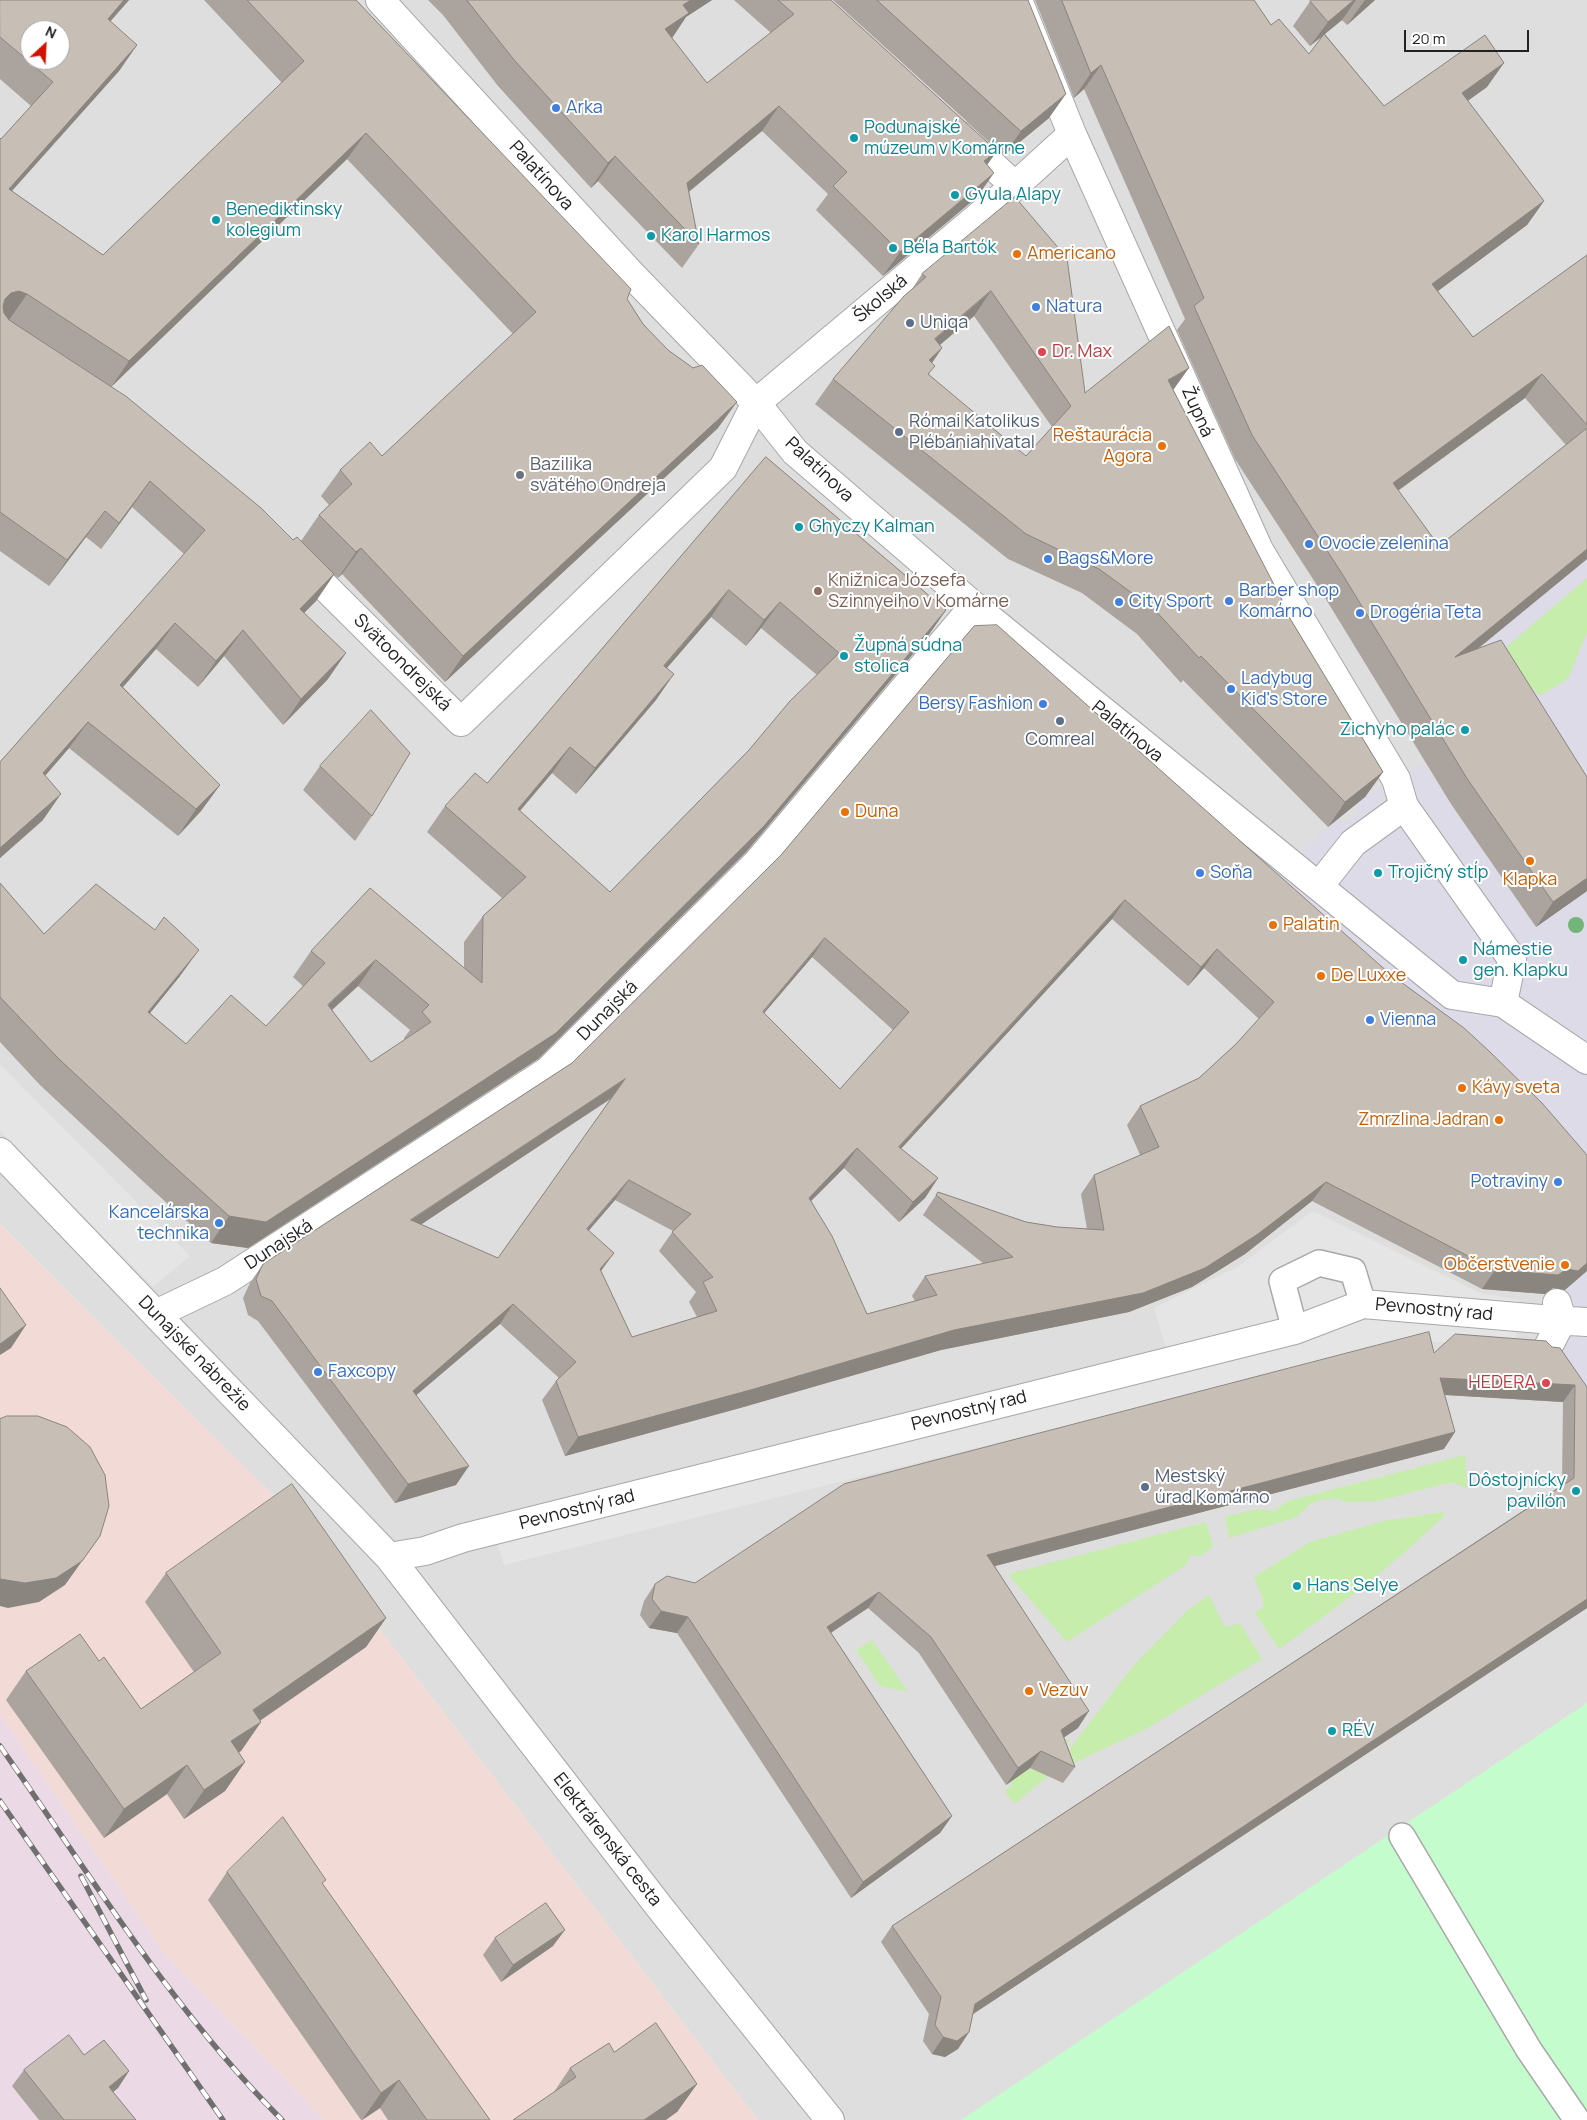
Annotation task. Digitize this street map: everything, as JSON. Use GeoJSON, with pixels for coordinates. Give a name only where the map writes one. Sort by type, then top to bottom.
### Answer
{"type":"FeatureCollection","features":[{"type":"Feature","properties":{"kind":"street","name":"Palatínova"},"geometry":{"type":"LineString","coordinates":[[380,0],[631,274],[756,403],[794,452],[974,606],[1288,864],[1319,886],[1452,995],[1503,1004]]}},
{"type":"Feature","properties":{"kind":"street","name":"Župná"},"geometry":{"type":"LineString","coordinates":[[1018,0],[1072,134],[1259,550],[1396,779],[1404,806],[1512,959],[1503,1004]]}},
{"type":"Feature","properties":{"kind":"street"},"geometry":{"type":"LineString","coordinates":[[942,119],[1015,186]]}},
{"type":"Feature","properties":{"kind":"street","name":"Školská"},"geometry":{"type":"LineString","coordinates":[[756,403],[1015,186],[1072,134]]}},
{"type":"Feature","properties":{"kind":"street","name":"Svätoondrejská"},"geometry":{"type":"LineString","coordinates":[[282,546],[461,722],[723,468],[756,403]]}},
{"type":"Feature","properties":{"kind":"street","name":"Dunajská"},"geometry":{"type":"LineString","coordinates":[[156,1314],[225,1281],[548,1072],[757,863],[974,606]]}},
{"type":"Feature","properties":{"kind":"street"},"geometry":{"type":"LineString","coordinates":[[1319,886],[1353,843],[1404,806]]}},
{"type":"Feature","properties":{"kind":"street"},"geometry":{"type":"LineString","coordinates":[[1503,1004],[1587,1060]]}},
{"type":"Feature","properties":{"kind":"street","name":"Dunajské nábrežie"},"geometry":{"type":"LineString","coordinates":[[0,1152],[389,1557]]}},
{"type":"Feature","properties":{"kind":"street","name":"Pevnostný rad"},"geometry":{"type":"LineString","coordinates":[[389,1557],[425,1551],[470,1536],[1295,1330],[1363,1304],[1565,1316]]}},
{"type":"Feature","properties":{"kind":"street"},"geometry":{"type":"LineString","coordinates":[[1547,1349],[1565,1316]]}},
{"type":"Feature","properties":{"kind":"street","name":"Elektrárenská cesta"},"geometry":{"type":"LineString","coordinates":[[389,1557],[661,1909],[830,2120]]}},
{"type":"Feature","properties":{"kind":"lane"},"geometry":{"type":"LineString","coordinates":[[1295,1330],[1282,1281],[1319,1263],[1353,1271],[1363,1304]]}},
{"type":"Feature","properties":{"kind":"lane"},"geometry":{"type":"LineString","coordinates":[[1402,1836],[1530,2050],[1577,2120]]}},
{"type":"Feature","properties":{"kind":"shaded area"},"geometry":{"type":"Polygon","coordinates":[[[0,0],[1587,0],[1587,2120],[758,2120],[286,1508],[0,1224],[0,0]]]}},
{"type":"Feature","properties":{"kind":"shaded area"},"geometry":{"type":"Polygon","coordinates":[[[1587,559],[1587,578],[1498,654],[1540,696],[1568,679],[1587,633],[1587,823],[1466,658],[1587,559]]]}},
{"type":"Feature","properties":{"kind":"shaded area","name":"Námestie gen. Klapku"},"geometry":{"type":"Polygon","coordinates":[[[1423,763],[1467,826],[1587,891],[1587,1190],[1261,890],[1338,818],[1343,825],[1360,812],[1355,805],[1365,797],[1423,763]]]}},
{"type":"Feature","properties":{"kind":"shaded area"},"geometry":{"type":"Polygon","coordinates":[[[0,1064],[190,1256],[153,1287],[0,1131],[0,1064]]]}},
{"type":"Feature","properties":{"kind":"shaded area"},"geometry":{"type":"Polygon","coordinates":[[[1313,1211],[1480,1293],[1519,1300],[1515,1347],[1412,1340],[504,1565],[494,1531],[1170,1361],[1154,1308],[1237,1267],[1313,1211]]]}},
{"type":"Feature","properties":{"kind":"shaded area"},"geometry":{"type":"Polygon","coordinates":[[[0,1224],[286,1508],[758,2120],[324,2120],[165,1954],[0,1714],[0,1224]]]}},
{"type":"Feature","properties":{"kind":"shaded area"},"geometry":{"type":"Polygon","coordinates":[[[1587,1271],[1587,1429],[1545,1359],[1558,1295],[1587,1271]]]}},
{"type":"Feature","properties":{"kind":"shaded area"},"geometry":{"type":"Polygon","coordinates":[[[0,1714],[165,1954],[324,2120],[0,2120],[0,1714]]]}},
{"type":"Feature","properties":{"kind":"green space"},"geometry":{"type":"Polygon","coordinates":[[[1587,578],[1587,633],[1568,679],[1540,696],[1498,654],[1587,578]]]}},
{"type":"Feature","properties":{"kind":"green space"},"geometry":{"type":"Polygon","coordinates":[[[1465,1455],[1467,1489],[1456,1483],[1444,1484],[1378,1501],[1348,1502],[1338,1499],[1320,1500],[1310,1504],[1297,1517],[1229,1538],[1225,1517],[1257,1509],[1274,1511],[1288,1501],[1465,1455]]]}},
{"type":"Feature","properties":{"kind":"green space"},"geometry":{"type":"Polygon","coordinates":[[[1443,1512],[1444,1516],[1385,1569],[1344,1602],[1279,1649],[1255,1613],[1262,1608],[1264,1602],[1254,1577],[1310,1542],[1384,1521],[1443,1512]]]}},
{"type":"Feature","properties":{"kind":"green space"},"geometry":{"type":"Polygon","coordinates":[[[1206,1522],[1213,1547],[1199,1557],[1190,1556],[1186,1565],[1067,1642],[1008,1574],[1206,1522]]]}},
{"type":"Feature","properties":{"kind":"green space"},"geometry":{"type":"Polygon","coordinates":[[[1209,1595],[1223,1624],[1227,1627],[1240,1623],[1262,1659],[1146,1729],[1059,1770],[1056,1767],[1134,1665],[1187,1611],[1209,1595]]]}},
{"type":"Feature","properties":{"kind":"green space"},"geometry":{"type":"Polygon","coordinates":[[[872,1640],[908,1692],[880,1686],[856,1650],[872,1640]]]}},
{"type":"Feature","properties":{"kind":"green space"},"geometry":{"type":"Polygon","coordinates":[[[1587,1703],[1587,2120],[961,2120],[1587,1703]]]}},
{"type":"Feature","properties":{"kind":"green space"},"geometry":{"type":"Polygon","coordinates":[[[1071,1738],[1048,1776],[1015,1804],[1004,1791],[1012,1786],[1009,1780],[1071,1738]]]}},
{"type":"Feature","properties":{"kind":"building"},"geometry":{"type":"Polygon","coordinates":[[[0,0],[124,0],[108,19],[137,45],[9,189],[103,255],[304,61],[247,0],[356,0],[631,289],[627,299],[643,324],[668,350],[693,368],[702,365],[737,402],[463,656],[361,548],[356,552],[319,515],[352,484],[340,470],[370,442],[382,456],[536,312],[366,133],[129,361],[27,294],[19,291],[11,293],[5,299],[3,306],[4,313],[9,320],[127,397],[261,508],[293,540],[297,537],[334,574],[300,609],[346,653],[301,699],[243,630],[216,661],[175,623],[120,685],[220,785],[196,809],[88,722],[43,773],[61,794],[0,848],[0,762],[205,530],[150,481],[119,523],[105,511],[67,560],[0,512],[0,138],[53,82],[39,70],[70,70],[70,20],[20,20],[20,54],[0,37],[0,0]]]}},
{"type":"Feature","properties":{"kind":"building"},"geometry":{"type":"Polygon","coordinates":[[[467,0],[691,0],[683,5],[689,13],[665,29],[707,83],[794,14],[778,0],[831,0],[997,151],[984,161],[994,173],[900,252],[833,186],[847,172],[779,106],[687,183],[699,244],[615,156],[608,163],[515,61],[467,0]]]}},
{"type":"Feature","properties":{"kind":"building"},"geometry":{"type":"Polygon","coordinates":[[[877,0],[1028,0],[1066,94],[1021,131],[877,0]]]}},
{"type":"Feature","properties":{"kind":"building"},"geometry":{"type":"Polygon","coordinates":[[[1062,0],[1254,0],[1271,25],[1279,19],[1309,54],[1324,34],[1384,106],[1485,35],[1504,63],[1462,93],[1544,201],[1432,284],[1473,337],[1587,255],[1587,425],[1542,374],[1393,483],[1439,546],[1587,428],[1587,549],[1455,657],[1501,640],[1587,777],[1587,878],[1553,902],[1468,780],[1341,572],[1252,435],[1194,306],[1204,298],[1101,65],[1091,73],[1062,0]]]}},
{"type":"Feature","properties":{"kind":"building"},"geometry":{"type":"Polygon","coordinates":[[[1311,0],[1354,0],[1328,22],[1311,0]]]}},
{"type":"Feature","properties":{"kind":"building"},"geometry":{"type":"Polygon","coordinates":[[[1015,197],[1067,258],[1085,393],[1169,326],[1189,368],[1168,380],[1282,600],[1280,602],[1383,772],[1345,802],[1201,656],[1199,658],[1154,609],[1099,569],[1026,534],[833,379],[904,296],[926,277],[922,274],[1015,197]],[[991,291],[935,339],[942,348],[929,360],[935,366],[928,374],[1026,456],[1071,406],[991,291]]]}},
{"type":"Feature","properties":{"kind":"building"},"geometry":{"type":"Polygon","coordinates":[[[766,457],[946,610],[764,826],[556,1033],[266,1222],[229,1216],[58,1058],[0,997],[0,883],[44,934],[96,884],[155,930],[164,917],[199,950],[148,1012],[186,1044],[231,995],[266,1026],[325,963],[311,951],[370,888],[482,983],[483,916],[526,877],[445,806],[475,773],[487,783],[766,457]],[[729,590],[664,666],[674,674],[595,768],[570,747],[518,809],[610,892],[749,750],[790,701],[839,653],[780,602],[764,620],[729,590]],[[376,960],[328,1005],[371,1062],[431,1022],[422,1012],[429,1005],[376,960]]]}},
{"type":"Feature","properties":{"kind":"building"},"geometry":{"type":"Polygon","coordinates":[[[997,625],[1390,974],[1464,1028],[1542,1103],[1587,1155],[1587,1263],[1578,1271],[1567,1269],[1558,1275],[1495,1270],[1326,1182],[1258,1234],[1205,1268],[1143,1293],[954,1330],[754,1389],[578,1437],[556,1381],[576,1362],[513,1304],[413,1391],[469,1466],[408,1484],[272,1301],[261,1296],[256,1279],[263,1264],[572,1063],[781,855],[974,626],[997,625]],[[1125,900],[899,1147],[938,1178],[913,1202],[857,1148],[809,1198],[832,1236],[867,1314],[937,1295],[925,1276],[1013,1257],[936,1195],[938,1192],[1026,1222],[1057,1227],[1104,1230],[1094,1175],[1159,1147],[1140,1106],[1199,1078],[1236,1044],[1274,1002],[1217,949],[1201,967],[1125,900]],[[825,938],[763,1012],[840,1089],[909,1012],[825,938]],[[625,1079],[411,1220],[498,1258],[625,1079]],[[629,1180],[587,1229],[614,1253],[600,1269],[632,1337],[717,1311],[703,1282],[713,1277],[672,1232],[691,1214],[629,1180]]]}},
{"type":"Feature","properties":{"kind":"building"},"geometry":{"type":"Polygon","coordinates":[[[371,710],[410,753],[372,816],[320,766],[371,710]]]}},
{"type":"Feature","properties":{"kind":"building"},"geometry":{"type":"Polygon","coordinates":[[[0,1288],[26,1325],[0,1344],[0,1288]]]}},
{"type":"Feature","properties":{"kind":"building"},"geometry":{"type":"Polygon","coordinates":[[[1429,1332],[1434,1353],[1455,1334],[1546,1341],[1552,1347],[1560,1348],[1587,1387],[1587,1599],[975,2004],[969,2032],[957,2041],[943,2037],[935,2025],[941,1997],[892,1926],[1574,1478],[1575,1385],[1440,1378],[1455,1432],[987,1555],[1089,1711],[1061,1730],[1075,1767],[1041,1751],[1018,1768],[931,1637],[879,1592],[827,1627],[952,1816],[863,1882],[688,1617],[661,1611],[652,1599],[655,1584],[667,1576],[695,1583],[844,1484],[1429,1332]]]}},
{"type":"Feature","properties":{"kind":"building"},"geometry":{"type":"Polygon","coordinates":[[[7,1416],[38,1416],[67,1427],[90,1447],[105,1475],[109,1506],[100,1536],[82,1561],[56,1578],[25,1583],[0,1579],[0,1419],[7,1416]]]}},
{"type":"Feature","properties":{"kind":"building"},"geometry":{"type":"Polygon","coordinates":[[[292,1484],[386,1618],[253,1710],[261,1722],[231,1741],[245,1762],[204,1790],[187,1765],[124,1809],[26,1671],[80,1634],[99,1661],[104,1657],[141,1709],[221,1653],[166,1573],[292,1484]]]}},
{"type":"Feature","properties":{"kind":"building"},"geometry":{"type":"Polygon","coordinates":[[[283,1817],[326,1880],[322,1883],[490,2120],[427,2120],[399,2080],[381,2093],[227,1872],[283,1817]]]}},
{"type":"Feature","properties":{"kind":"building"},"geometry":{"type":"Polygon","coordinates":[[[546,1903],[565,1930],[513,1965],[495,1938],[546,1903]]]}},
{"type":"Feature","properties":{"kind":"building"},"geometry":{"type":"Polygon","coordinates":[[[656,2023],[697,2084],[644,2120],[513,2120],[576,2077],[570,2068],[609,2043],[614,2052],[656,2023]]]}},
{"type":"Feature","properties":{"kind":"building"},"geometry":{"type":"Polygon","coordinates":[[[69,2035],[84,2055],[104,2040],[129,2071],[109,2087],[136,2120],[64,2120],[24,2070],[69,2035]]]}},
{"type":"Feature","properties":{"kind":"railway"},"geometry":{"type":"LineString","coordinates":[[0,1746],[168,1987],[204,2033],[282,2120]]}},
{"type":"Feature","properties":{"kind":"railway"},"geometry":{"type":"LineString","coordinates":[[0,1801],[223,2120]]}},
{"type":"Feature","properties":{"kind":"railway"},"geometry":{"type":"LineString","coordinates":[[81,1876],[146,2000]]}},
{"type":"Feature","properties":{"kind":"place","name":"Arka"},"geometry":{"type":"Point","coordinates":[556,108]}},
{"type":"Feature","properties":{"kind":"place","name":"Podunajské múzeum v Komárne"},"geometry":{"type":"Point","coordinates":[854,138]}},
{"type":"Feature","properties":{"kind":"place","name":"Gyula Alapy"},"geometry":{"type":"Point","coordinates":[955,195]}},
{"type":"Feature","properties":{"kind":"place","name":"Benediktinsky kolegium"},"geometry":{"type":"Point","coordinates":[216,220]}},
{"type":"Feature","properties":{"kind":"place","name":"Karol Harmos"},"geometry":{"type":"Point","coordinates":[651,236]}},
{"type":"Feature","properties":{"kind":"place","name":"Béla Bartók"},"geometry":{"type":"Point","coordinates":[893,248]}},
{"type":"Feature","properties":{"kind":"place","name":"Americano"},"geometry":{"type":"Point","coordinates":[1017,254]}},
{"type":"Feature","properties":{"kind":"place","name":"Natura"},"geometry":{"type":"Point","coordinates":[1036,307]}},
{"type":"Feature","properties":{"kind":"place","name":"Uniqa"},"geometry":{"type":"Point","coordinates":[910,323]}},
{"type":"Feature","properties":{"kind":"place","name":"Dr. Max"},"geometry":{"type":"Point","coordinates":[1042,352]}},
{"type":"Feature","properties":{"kind":"place","name":"Római Katolikus Plébániahivatal"},"geometry":{"type":"Point","coordinates":[899,432]}},
{"type":"Feature","properties":{"kind":"place","name":"Reštaurácia Agora"},"geometry":{"type":"Point","coordinates":[1162,446]}},
{"type":"Feature","properties":{"kind":"place","name":"Bazilika svätého Ondreja"},"geometry":{"type":"Point","coordinates":[520,475]}},
{"type":"Feature","properties":{"kind":"place","name":"Ghyczy Kalman"},"geometry":{"type":"Point","coordinates":[799,527]}},
{"type":"Feature","properties":{"kind":"place","name":"Ovocie zelenina"},"geometry":{"type":"Point","coordinates":[1309,544]}},
{"type":"Feature","properties":{"kind":"place","name":"Bags&More"},"geometry":{"type":"Point","coordinates":[1048,559]}},
{"type":"Feature","properties":{"kind":"place","name":"Knižnica Józsefa Szinnyeiho v Komárne"},"geometry":{"type":"Point","coordinates":[818,591]}},
{"type":"Feature","properties":{"kind":"place","name":"Barber shop Komárno"},"geometry":{"type":"Point","coordinates":[1229,601]}},
{"type":"Feature","properties":{"kind":"place","name":"City Sport"},"geometry":{"type":"Point","coordinates":[1119,602]}},
{"type":"Feature","properties":{"kind":"place","name":"Drogéria Teta"},"geometry":{"type":"Point","coordinates":[1360,613]}},
{"type":"Feature","properties":{"kind":"place","name":"Župná súdna stolica"},"geometry":{"type":"Point","coordinates":[844,656]}},
{"type":"Feature","properties":{"kind":"place","name":"Ladybug Kid's Store"},"geometry":{"type":"Point","coordinates":[1231,689]}},
{"type":"Feature","properties":{"kind":"place","name":"Bersy Fashion"},"geometry":{"type":"Point","coordinates":[1043,704]}},
{"type":"Feature","properties":{"kind":"place","name":"Comreal"},"geometry":{"type":"Point","coordinates":[1060,721]}},
{"type":"Feature","properties":{"kind":"place","name":"Zichyho palác"},"geometry":{"type":"Point","coordinates":[1465,730]}},
{"type":"Feature","properties":{"kind":"place","name":"Duna"},"geometry":{"type":"Point","coordinates":[845,812]}},
{"type":"Feature","properties":{"kind":"place","name":"Klapka"},"geometry":{"type":"Point","coordinates":[1530,861]}},
{"type":"Feature","properties":{"kind":"place","name":"Soňa"},"geometry":{"type":"Point","coordinates":[1200,873]}},
{"type":"Feature","properties":{"kind":"place","name":"Trojičný stĺp"},"geometry":{"type":"Point","coordinates":[1378,873]}},
{"type":"Feature","properties":{"kind":"place","name":"Palatin"},"geometry":{"type":"Point","coordinates":[1273,925]}},
{"type":"Feature","properties":{"kind":"place","name":"Námestie gen. Klapku"},"geometry":{"type":"Point","coordinates":[1463,960]}},
{"type":"Feature","properties":{"kind":"place","name":"De Luxxe"},"geometry":{"type":"Point","coordinates":[1321,976]}},
{"type":"Feature","properties":{"kind":"place","name":"Vienna"},"geometry":{"type":"Point","coordinates":[1370,1020]}},
{"type":"Feature","properties":{"kind":"place","name":"Kávy sveta"},"geometry":{"type":"Point","coordinates":[1462,1088]}},
{"type":"Feature","properties":{"kind":"place","name":"Zmrzlina Jadran"},"geometry":{"type":"Point","coordinates":[1499,1120]}},
{"type":"Feature","properties":{"kind":"place","name":"Potraviny"},"geometry":{"type":"Point","coordinates":[1558,1182]}},
{"type":"Feature","properties":{"kind":"place","name":"Kancelárska technika"},"geometry":{"type":"Point","coordinates":[219,1223]}},
{"type":"Feature","properties":{"kind":"place","name":"Občerstvenie"},"geometry":{"type":"Point","coordinates":[1565,1265]}},
{"type":"Feature","properties":{"kind":"place","name":"Faxcopy"},"geometry":{"type":"Point","coordinates":[318,1372]}},
{"type":"Feature","properties":{"kind":"place","name":"HEDERA"},"geometry":{"type":"Point","coordinates":[1546,1383]}},
{"type":"Feature","properties":{"kind":"place","name":"Mestský úrad Komárno"},"geometry":{"type":"Point","coordinates":[1145,1487]}},
{"type":"Feature","properties":{"kind":"place","name":"Dôstojnícky pavilón"},"geometry":{"type":"Point","coordinates":[1576,1491]}},
{"type":"Feature","properties":{"kind":"place","name":"Hans Selye"},"geometry":{"type":"Point","coordinates":[1297,1586]}},
{"type":"Feature","properties":{"kind":"place","name":"Vezuv"},"geometry":{"type":"Point","coordinates":[1029,1691]}},
{"type":"Feature","properties":{"kind":"place","name":"RÉV"},"geometry":{"type":"Point","coordinates":[1332,1731]}}]}
